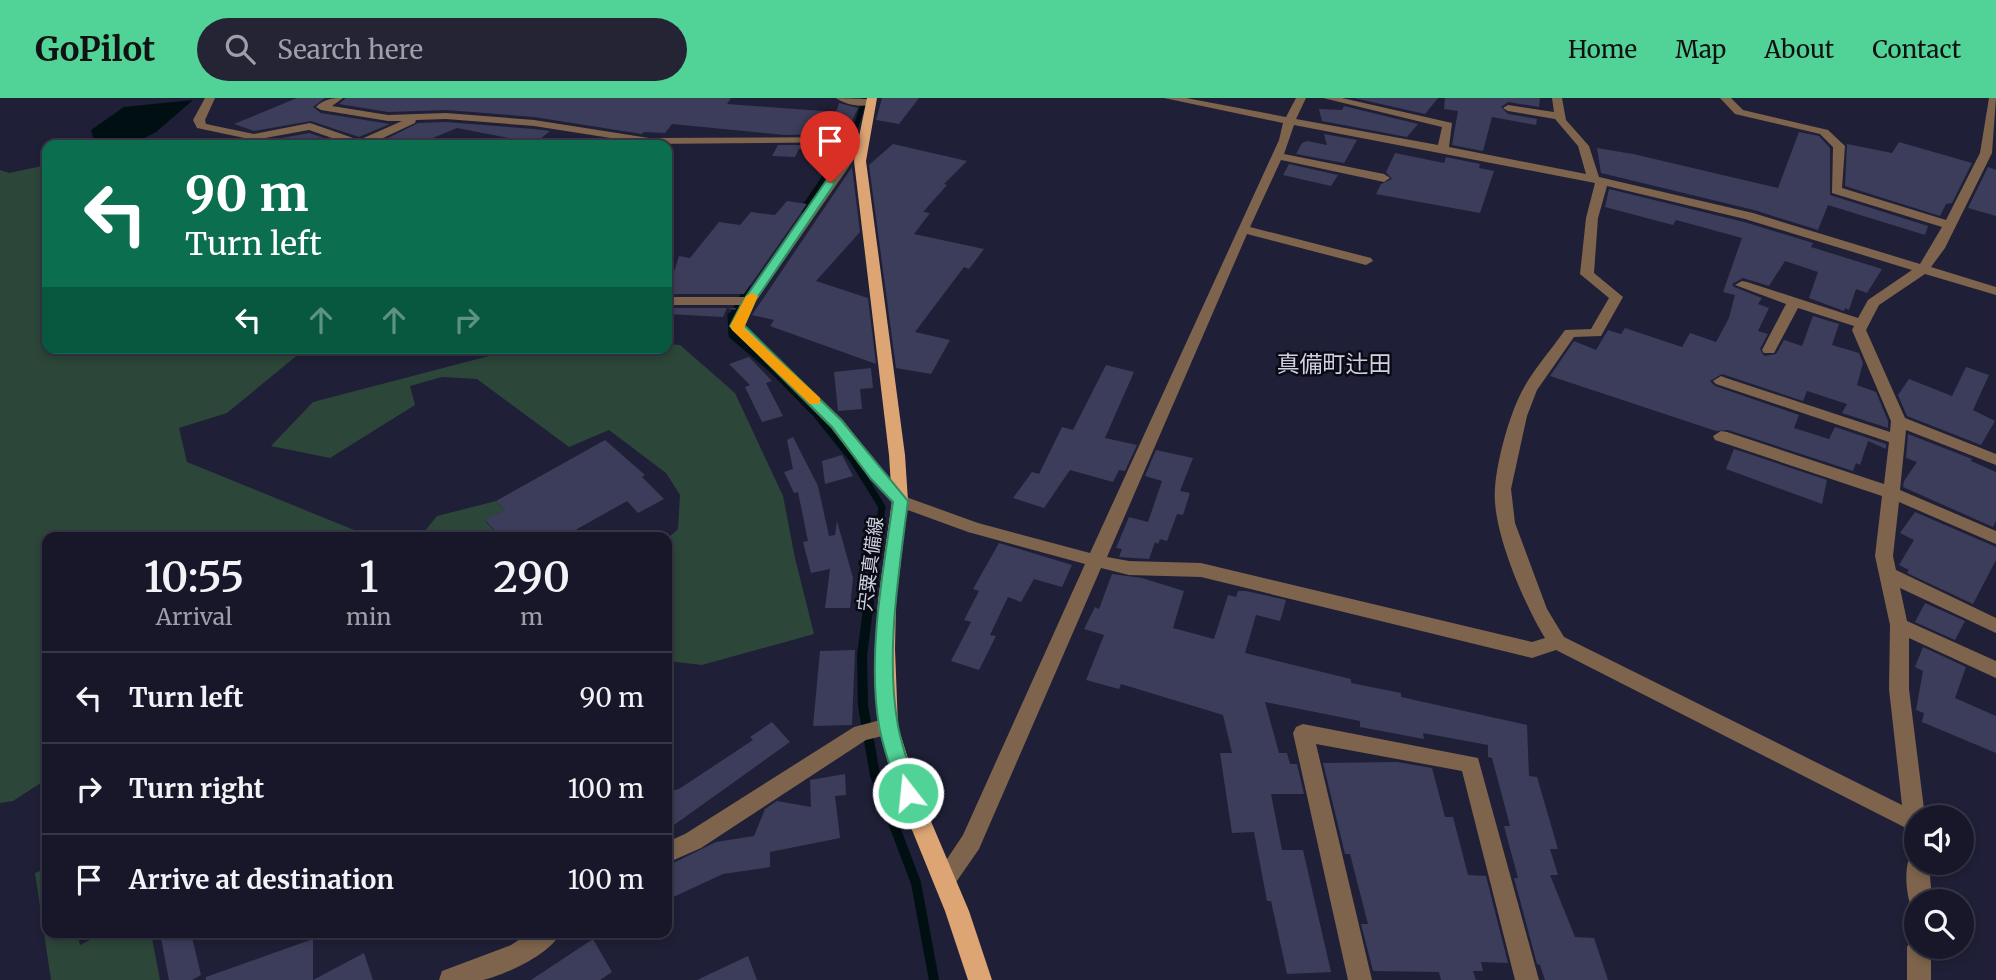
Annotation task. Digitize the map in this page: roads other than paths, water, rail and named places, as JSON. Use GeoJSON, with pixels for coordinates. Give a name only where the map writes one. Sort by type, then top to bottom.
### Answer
{"type":"FeatureCollection","features":[{"type":"Feature","properties":{"kind":"main road","name":"宍粟真備線"},"geometry":{"type":"LineString","coordinates":[[867,101],[855,139],[897,455],[900,501],[887,601],[885,691],[874,730],[908,793],[944,880],[980,980]]}},
{"type":"Feature","properties":{"kind":"street"},"geometry":{"type":"LineString","coordinates":[[210,98],[199,120],[201,125],[254,137],[310,126],[348,140]]}},
{"type":"Feature","properties":{"kind":"street"},"geometry":{"type":"LineString","coordinates":[[338,98],[321,107],[388,118],[446,116],[534,123],[643,140]]}},
{"type":"Feature","properties":{"kind":"street"},"geometry":{"type":"LineString","coordinates":[[842,98],[867,101]]}},
{"type":"Feature","properties":{"kind":"street"},"geometry":{"type":"LineString","coordinates":[[1169,98],[1597,180],[1749,216],[1996,291]]}},
{"type":"Feature","properties":{"kind":"street"},"geometry":{"type":"LineString","coordinates":[[944,880],[971,842],[1243,229],[1278,156],[1289,121],[1301,98]]}},
{"type":"Feature","properties":{"kind":"street"},"geometry":{"type":"LineString","coordinates":[[1328,98],[1448,125],[1442,151]]}},
{"type":"Feature","properties":{"kind":"street"},"geometry":{"type":"LineString","coordinates":[[1557,98],[1560,116],[1564,124],[1575,131],[1591,159],[1597,180],[1587,274],[1616,297],[1596,333],[1570,333],[1530,390],[1520,416],[1503,488],[1506,523],[1538,611],[1557,642],[1904,824]]}},
{"type":"Feature","properties":{"kind":"street"},"geometry":{"type":"LineString","coordinates":[[1725,98],[1739,112],[1824,132],[1832,138],[1839,146],[1836,190],[1948,225]]}},
{"type":"Feature","properties":{"kind":"street"},"geometry":{"type":"LineString","coordinates":[[1913,805],[1899,689],[1899,625],[1884,556],[1899,421],[1859,330],[1873,303],[1924,268],[1938,248],[1948,225],[1991,154],[1994,98]]}},
{"type":"Feature","properties":{"kind":"street"},"geometry":{"type":"LineString","coordinates":[[1508,108],[1560,116]]}},
{"type":"Feature","properties":{"kind":"street"},"geometry":{"type":"LineString","coordinates":[[372,140],[420,117]]}},
{"type":"Feature","properties":{"kind":"street"},"geometry":{"type":"LineString","coordinates":[[672,141],[855,139]]}},
{"type":"Feature","properties":{"kind":"street"},"geometry":{"type":"LineString","coordinates":[[855,139],[742,301],[737,326],[738,330],[792,377],[837,424],[876,475],[900,501],[974,528],[1129,568],[1201,570],[1532,650],[1557,642]]}},
{"type":"Feature","properties":{"kind":"street"},"geometry":{"type":"LineString","coordinates":[[1278,156],[1384,177]]}},
{"type":"Feature","properties":{"kind":"street"},"geometry":{"type":"LineString","coordinates":[[1243,229],[1366,261]]}},
{"type":"Feature","properties":{"kind":"street"},"geometry":{"type":"LineString","coordinates":[[1742,285],[1862,324]]}},
{"type":"Feature","properties":{"kind":"street"},"geometry":{"type":"LineString","coordinates":[[672,301],[742,301]]}},
{"type":"Feature","properties":{"kind":"street"},"geometry":{"type":"LineString","coordinates":[[1769,350],[1794,302]]}},
{"type":"Feature","properties":{"kind":"street"},"geometry":{"type":"LineString","coordinates":[[1721,381],[1895,439]]}},
{"type":"Feature","properties":{"kind":"street"},"geometry":{"type":"LineString","coordinates":[[1899,421],[1996,460]]}},
{"type":"Feature","properties":{"kind":"street"},"geometry":{"type":"LineString","coordinates":[[1721,436],[1909,499],[1996,538]]}},
{"type":"Feature","properties":{"kind":"street"},"geometry":{"type":"LineString","coordinates":[[1888,574],[1996,626]]}},
{"type":"Feature","properties":{"kind":"street"},"geometry":{"type":"LineString","coordinates":[[1899,625],[1996,670]]}},
{"type":"Feature","properties":{"kind":"street"},"geometry":{"type":"LineString","coordinates":[[672,851],[693,841],[874,730]]}},
{"type":"Feature","properties":{"kind":"street"},"geometry":{"type":"LineString","coordinates":[[1360,980],[1303,733],[1471,764],[1527,980]]}},
{"type":"Feature","properties":{"kind":"street"},"geometry":{"type":"LineString","coordinates":[[451,980],[519,954],[541,938]]}},
{"type":"Feature","properties":{"kind":"street"},"geometry":{"type":"LineString","coordinates":[[1919,959],[1919,980]]}},
{"type":"Feature","properties":{"kind":"waterway"},"geometry":{"type":"LineString","coordinates":[[802,210],[853,136],[865,98]]}},
{"type":"Feature","properties":{"kind":"waterway"},"geometry":{"type":"LineString","coordinates":[[731,317],[748,286]]}},
{"type":"Feature","properties":{"kind":"waterway"},"geometry":{"type":"LineString","coordinates":[[731,317],[732,335],[774,371],[816,414],[853,460],[882,507],[869,604]]}},
{"type":"Feature","properties":{"kind":"waterway"},"geometry":{"type":"LineString","coordinates":[[869,602],[862,655],[863,706],[875,775],[916,883],[934,980]]}},
{"type":"Feature","properties":{"kind":"district","name":"真備町辻田"},"geometry":{"type":"Point","coordinates":[1334,364]}}]}
